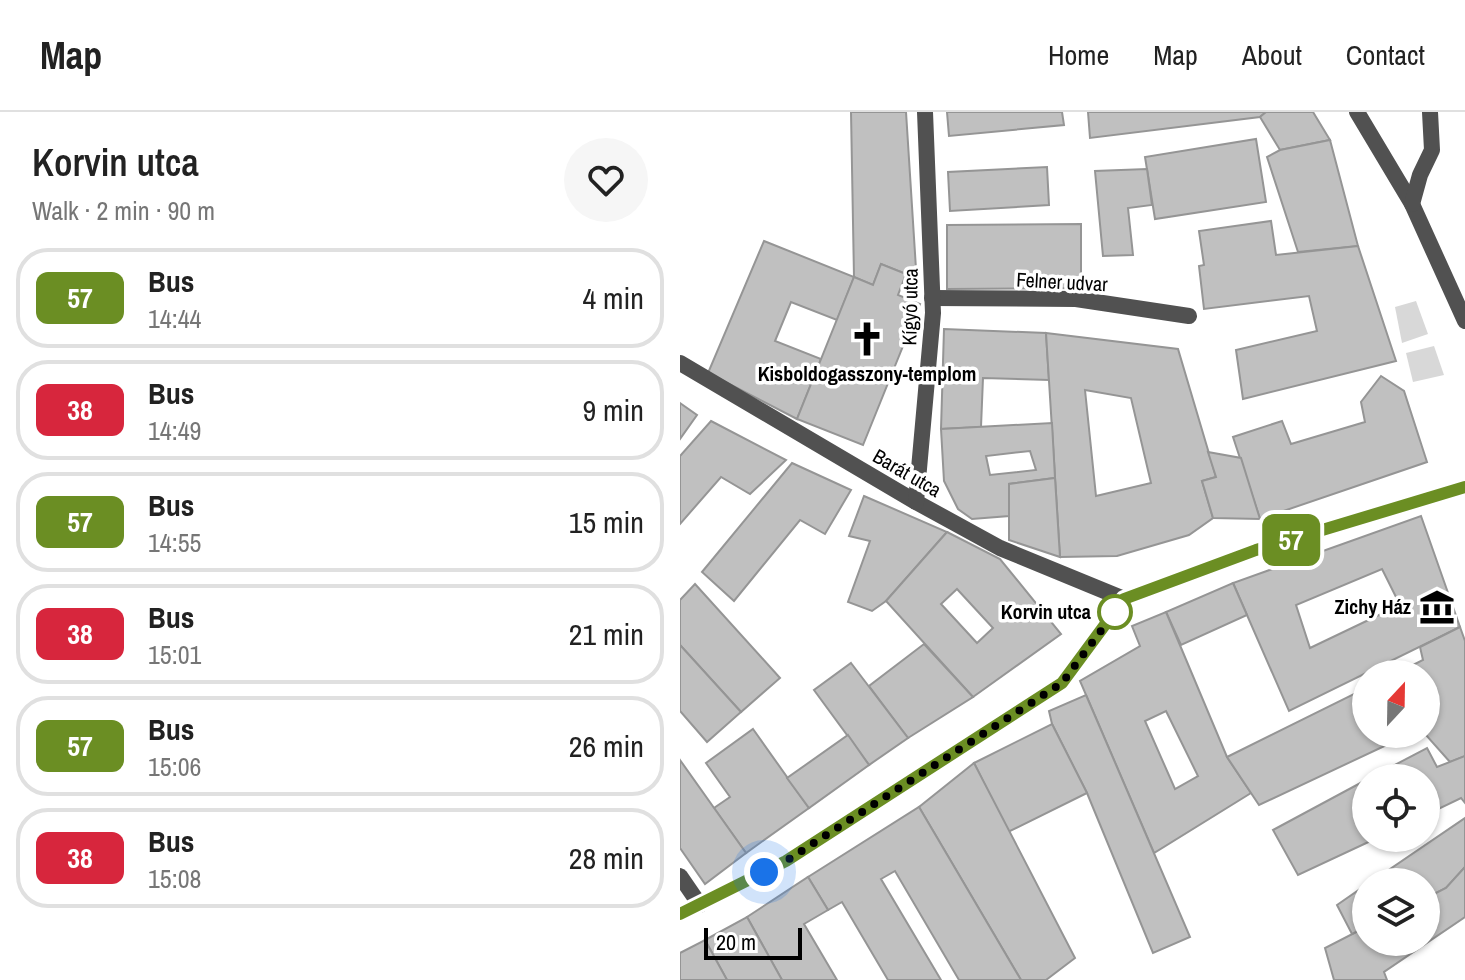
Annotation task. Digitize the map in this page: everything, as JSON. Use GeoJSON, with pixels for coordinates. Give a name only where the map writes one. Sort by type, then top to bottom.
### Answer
{"type":"FeatureCollection","features":[{"type":"Feature","properties":{"kind":"street","name":"Kígyó utca"},"geometry":{"type":"LineString","coordinates":[[916,502],[933,313],[925,112]]}},
{"type":"Feature","properties":{"kind":"street"},"geometry":{"type":"LineString","coordinates":[[1357,112],[1412,204],[1465,321]]}},
{"type":"Feature","properties":{"kind":"street"},"geometry":{"type":"LineString","coordinates":[[1412,204],[1420,175],[1432,150],[1430,112]]}},
{"type":"Feature","properties":{"kind":"street","name":"Felner udvar"},"geometry":{"type":"LineString","coordinates":[[932,298],[1076,299],[1189,316]]}},
{"type":"Feature","properties":{"kind":"street","name":"Barát utca"},"geometry":{"type":"LineString","coordinates":[[680,363],[1000,548],[1124,599]]}},
{"type":"Feature","properties":{"kind":"street"},"geometry":{"type":"LineString","coordinates":[[680,914],[786,861],[1062,683],[1124,599],[1256,550],[1465,487]]}},
{"type":"Feature","properties":{"kind":"street"},"geometry":{"type":"LineString","coordinates":[[680,876],[700,905]]}},
{"type":"Feature","properties":{"kind":"shaded area"},"geometry":{"type":"Polygon","coordinates":[[[1416,301],[1428,334],[1402,343],[1395,307],[1416,301]]]}},
{"type":"Feature","properties":{"kind":"shaded area"},"geometry":{"type":"Polygon","coordinates":[[[1434,346],[1444,375],[1413,382],[1406,353],[1434,346]]]}},
{"type":"Feature","properties":{"kind":"building"},"geometry":{"type":"Polygon","coordinates":[[[851,112],[906,112],[916,269],[906,274],[881,264],[873,285],[854,277],[851,112]]]}},
{"type":"Feature","properties":{"kind":"building"},"geometry":{"type":"Polygon","coordinates":[[[947,112],[1062,112],[1064,125],[949,136],[947,112]]]}},
{"type":"Feature","properties":{"kind":"building"},"geometry":{"type":"Polygon","coordinates":[[[1088,112],[1266,112],[1260,117],[1090,138],[1088,112]]]}},
{"type":"Feature","properties":{"kind":"building"},"geometry":{"type":"Polygon","coordinates":[[[1266,112],[1313,112],[1330,140],[1280,150],[1260,117],[1266,112]]]}},
{"type":"Feature","properties":{"kind":"building"},"geometry":{"type":"Polygon","coordinates":[[[1256,139],[1266,202],[1155,219],[1145,157],[1256,139]]]}},
{"type":"Feature","properties":{"kind":"building"},"geometry":{"type":"Polygon","coordinates":[[[1330,140],[1358,246],[1298,252],[1267,157],[1280,150],[1330,140]]]}},
{"type":"Feature","properties":{"kind":"building"},"geometry":{"type":"Polygon","coordinates":[[[1047,167],[1049,205],[950,211],[948,172],[1047,167]]]}},
{"type":"Feature","properties":{"kind":"building"},"geometry":{"type":"Polygon","coordinates":[[[1147,169],[1152,205],[1128,208],[1133,255],[1103,256],[1095,171],[1147,169]]]}},
{"type":"Feature","properties":{"kind":"building"},"geometry":{"type":"Polygon","coordinates":[[[1271,221],[1276,255],[1358,246],[1396,361],[1243,399],[1236,350],[1317,331],[1309,296],[1204,309],[1199,266],[1204,265],[1199,231],[1271,221]]]}},
{"type":"Feature","properties":{"kind":"building"},"geometry":{"type":"Polygon","coordinates":[[[1081,224],[1081,288],[947,289],[947,225],[1081,224]]]}},
{"type":"Feature","properties":{"kind":"building"},"geometry":{"type":"Polygon","coordinates":[[[764,241],[854,277],[837,320],[791,302],[775,341],[821,359],[797,419],[708,373],[764,241]]]}},
{"type":"Feature","properties":{"kind":"building","name":"Kisboldogasszony-templom"},"geometry":{"type":"Polygon","coordinates":[[[881,264],[906,274],[898,295],[920,304],[863,445],[797,419],[854,277],[873,285],[881,264]]]}},
{"type":"Feature","properties":{"kind":"building"},"geometry":{"type":"Polygon","coordinates":[[[944,329],[1046,333],[1049,380],[983,378],[981,427],[941,429],[944,329]]]}},
{"type":"Feature","properties":{"kind":"building"},"geometry":{"type":"Polygon","coordinates":[[[1046,333],[1178,349],[1216,477],[1202,481],[1213,518],[1189,535],[1117,556],[1060,557],[1046,333]],[[1085,390],[1096,496],[1151,483],[1131,398],[1085,390]]]}},
{"type":"Feature","properties":{"kind":"building"},"geometry":{"type":"Polygon","coordinates":[[[1381,376],[1404,391],[1427,462],[1260,519],[1233,437],[1282,421],[1291,444],[1365,422],[1361,402],[1381,376]]]}},
{"type":"Feature","properties":{"kind":"building"},"geometry":{"type":"Polygon","coordinates":[[[680,403],[697,415],[680,439],[680,403]]]}},
{"type":"Feature","properties":{"kind":"building"},"geometry":{"type":"Polygon","coordinates":[[[711,421],[786,460],[750,494],[721,477],[680,524],[680,456],[711,421]]]}},
{"type":"Feature","properties":{"kind":"building"},"geometry":{"type":"Polygon","coordinates":[[[1052,423],[1055,478],[1009,484],[1009,516],[972,519],[958,509],[944,481],[941,429],[1052,423]],[[1030,451],[986,456],[990,475],[1036,470],[1030,451]]]}},
{"type":"Feature","properties":{"kind":"building"},"geometry":{"type":"Polygon","coordinates":[[[1208,452],[1241,458],[1260,519],[1213,518],[1202,481],[1216,477],[1208,452]]]}},
{"type":"Feature","properties":{"kind":"building"},"geometry":{"type":"Polygon","coordinates":[[[792,463],[851,490],[825,534],[800,520],[734,601],[702,572],[792,463]]]}},
{"type":"Feature","properties":{"kind":"building"},"geometry":{"type":"Polygon","coordinates":[[[1055,478],[1060,557],[1009,540],[1009,484],[1055,478]]]}},
{"type":"Feature","properties":{"kind":"building"},"geometry":{"type":"Polygon","coordinates":[[[864,496],[947,532],[886,601],[872,611],[848,602],[870,541],[849,536],[864,496]]]}},
{"type":"Feature","properties":{"kind":"building"},"geometry":{"type":"Polygon","coordinates":[[[1421,516],[1460,627],[1393,660],[1352,660],[1352,680],[1289,711],[1233,583],[1421,516]],[[1382,569],[1296,605],[1310,648],[1400,605],[1382,569]]]}},
{"type":"Feature","properties":{"kind":"building"},"geometry":{"type":"Polygon","coordinates":[[[947,532],[1000,559],[1061,634],[973,697],[886,601],[947,532]],[[957,589],[941,604],[977,643],[993,628],[957,589]]]}},
{"type":"Feature","properties":{"kind":"building"},"geometry":{"type":"Polygon","coordinates":[[[1233,583],[1247,615],[1181,645],[1166,612],[1233,583]]]}},
{"type":"Feature","properties":{"kind":"building"},"geometry":{"type":"Polygon","coordinates":[[[695,584],[780,678],[741,712],[680,645],[680,600],[695,584]]]}},
{"type":"Feature","properties":{"kind":"building"},"geometry":{"type":"Polygon","coordinates":[[[1166,612],[1227,757],[1251,793],[1154,853],[1080,681],[1140,646],[1132,626],[1166,612]],[[1166,711],[1145,721],[1175,789],[1198,776],[1166,711]]]}},
{"type":"Feature","properties":{"kind":"building"},"geometry":{"type":"Polygon","coordinates":[[[1460,627],[1465,641],[1465,756],[1450,762],[1438,748],[1440,748],[1440,660],[1423,660],[1420,647],[1460,627]]]}},
{"type":"Feature","properties":{"kind":"building"},"geometry":{"type":"Polygon","coordinates":[[[924,644],[973,697],[908,738],[869,686],[924,644]]]}},
{"type":"Feature","properties":{"kind":"building"},"geometry":{"type":"Polygon","coordinates":[[[680,645],[741,712],[707,742],[680,711],[680,645]]]}},
{"type":"Feature","properties":{"kind":"building"},"geometry":{"type":"Polygon","coordinates":[[[851,663],[908,738],[869,765],[814,690],[851,663]]]}},
{"type":"Feature","properties":{"kind":"building"},"geometry":{"type":"Polygon","coordinates":[[[1086,695],[1190,937],[1153,953],[1087,793],[1052,724],[1049,711],[1086,695]]]}},
{"type":"Feature","properties":{"kind":"building"},"geometry":{"type":"Polygon","coordinates":[[[1352,695],[1352,748],[1380,748],[1259,805],[1227,757],[1352,695]]]}},
{"type":"Feature","properties":{"kind":"building"},"geometry":{"type":"Polygon","coordinates":[[[1052,724],[1087,793],[1008,832],[974,763],[1052,724]]]}},
{"type":"Feature","properties":{"kind":"building"},"geometry":{"type":"Polygon","coordinates":[[[753,729],[809,808],[746,853],[714,808],[730,797],[706,763],[753,729]]]}},
{"type":"Feature","properties":{"kind":"building"},"geometry":{"type":"Polygon","coordinates":[[[848,735],[869,765],[809,808],[787,778],[848,735]]]}},
{"type":"Feature","properties":{"kind":"building"},"geometry":{"type":"Polygon","coordinates":[[[1427,748],[1435,764],[1397,764],[1427,748]]]}},
{"type":"Feature","properties":{"kind":"building"},"geometry":{"type":"Polygon","coordinates":[[[1465,756],[1465,803],[1461,798],[1440,808],[1440,766],[1465,756]]]}},
{"type":"Feature","properties":{"kind":"building"},"geometry":{"type":"Polygon","coordinates":[[[680,760],[746,853],[705,884],[680,848],[680,760]]]}},
{"type":"Feature","properties":{"kind":"building"},"geometry":{"type":"Polygon","coordinates":[[[974,763],[1075,958],[1046,980],[1021,980],[919,807],[974,763]]]}},
{"type":"Feature","properties":{"kind":"building"},"geometry":{"type":"Polygon","coordinates":[[[1352,788],[1352,850],[1298,875],[1273,830],[1352,788]]]}},
{"type":"Feature","properties":{"kind":"building"},"geometry":{"type":"Polygon","coordinates":[[[919,807],[1021,980],[959,980],[895,871],[881,879],[941,980],[888,980],[842,902],[828,910],[808,877],[919,807]]]}},
{"type":"Feature","properties":{"kind":"building"},"geometry":{"type":"Polygon","coordinates":[[[1465,818],[1465,867],[1446,888],[1440,891],[1440,868],[1392,868],[1415,852],[1440,852],[1440,835],[1465,818]]]}},
{"type":"Feature","properties":{"kind":"building"},"geometry":{"type":"Polygon","coordinates":[[[1465,867],[1465,917],[1440,934],[1440,891],[1465,867]]]}},
{"type":"Feature","properties":{"kind":"building"},"geometry":{"type":"Polygon","coordinates":[[[808,877],[828,910],[804,924],[837,980],[782,980],[747,917],[808,877]]]}},
{"type":"Feature","properties":{"kind":"building"},"geometry":{"type":"Polygon","coordinates":[[[1352,895],[1352,934],[1337,905],[1352,895]]]}},
{"type":"Feature","properties":{"kind":"building"},"geometry":{"type":"Polygon","coordinates":[[[747,917],[782,980],[727,980],[705,940],[747,917]]]}},
{"type":"Feature","properties":{"kind":"building"},"geometry":{"type":"Polygon","coordinates":[[[1352,934],[1352,956],[1408,956],[1384,972],[1387,980],[1334,980],[1325,948],[1352,934]]]}},
{"type":"Feature","properties":{"kind":"building"},"geometry":{"type":"Polygon","coordinates":[[[705,940],[727,980],[680,980],[680,953],[705,940]]]}},
{"type":"Feature","properties":{"kind":"bus line","name":"57"},"geometry":{"type":"LineString","coordinates":[[680,914],[786,861],[1062,683],[1124,599],[1256,550],[1465,487]]}},
{"type":"Feature","properties":{"kind":"place","name":"Kisboldogasszony-templom"},"geometry":{"type":"Point","coordinates":[867,339]}},
{"type":"Feature","properties":{"kind":"place","name":"Zichy Ház"},"geometry":{"type":"Point","coordinates":[1437,607]}},
{"type":"Feature","properties":{"kind":"place","name":"Korvin utca"},"geometry":{"type":"Point","coordinates":[1115,612]}},
{"type":"Feature","properties":{"kind":"route"},"geometry":{"type":"LineString","coordinates":[[764,872],[786,861],[1062,683],[1115,612]]}}]}
